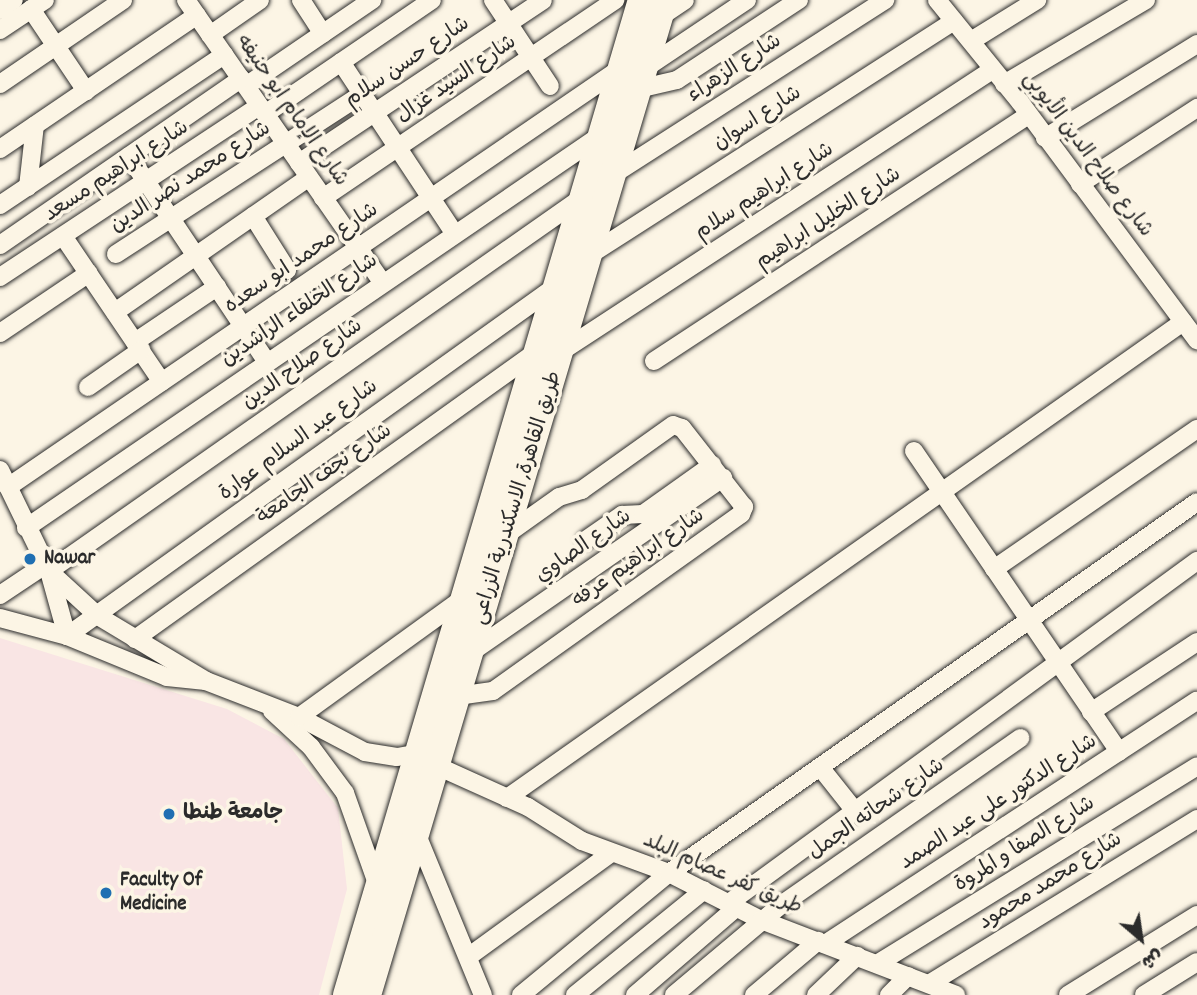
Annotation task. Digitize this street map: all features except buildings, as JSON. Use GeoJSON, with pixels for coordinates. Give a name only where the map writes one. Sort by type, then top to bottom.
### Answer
{"type":"FeatureCollection","features":[{"type":"Feature","properties":{"kind":"highway","name":"طريق القاهرة, الاسكندرية الزراعى"},"geometry":{"type":"LineString","coordinates":[[368,995],[417,835],[428,759],[468,594],[552,350],[588,256],[634,76],[656,6]]}},
{"type":"Feature","properties":{"kind":"highway","name":"طريق القاهرة, الاسكندرية الزراعى"},"geometry":{"type":"LineString","coordinates":[[346,995],[378,886],[428,759],[457,696],[507,534],[552,350],[558,284],[601,135],[634,76]]}},
{"type":"Feature","properties":{"kind":"street"},"geometry":{"type":"LineString","coordinates":[[0,10],[14,0]]}},
{"type":"Feature","properties":{"kind":"street"},"geometry":{"type":"LineString","coordinates":[[0,84],[123,0]]}},
{"type":"Feature","properties":{"kind":"street"},"geometry":{"type":"LineString","coordinates":[[210,35],[260,0]]}},
{"type":"Feature","properties":{"kind":"street"},"geometry":{"type":"LineString","coordinates":[[300,0],[323,33]]}},
{"type":"Feature","properties":{"kind":"street"},"geometry":{"type":"LineString","coordinates":[[0,245],[129,156],[372,0]]}},
{"type":"Feature","properties":{"kind":"street","name":"شارع ابراهيم مسعد"},"geometry":{"type":"LineString","coordinates":[[0,277],[146,181],[341,62],[432,0]]}},
{"type":"Feature","properties":{"kind":"street","name":"شارع حسن سلام"},"geometry":{"type":"LineString","coordinates":[[114,312],[253,216],[375,112],[543,0]]}},
{"type":"Feature","properties":{"kind":"street","name":"شارع السيد غزال"},"geometry":{"type":"LineString","coordinates":[[323,198],[615,0]]}},
{"type":"Feature","properties":{"kind":"street"},"geometry":{"type":"LineString","coordinates":[[656,6],[685,0]]}},
{"type":"Feature","properties":{"kind":"street","name":"شارع محمد ابو سعده"},"geometry":{"type":"LineString","coordinates":[[8,487],[431,198],[634,76],[747,0]]}},
{"type":"Feature","properties":{"kind":"street"},"geometry":{"type":"LineString","coordinates":[[634,76],[677,80],[799,0]]}},
{"type":"Feature","properties":{"kind":"street","name":"شارع الزهراء"},"geometry":{"type":"LineString","coordinates":[[609,177],[885,0]]}},
{"type":"Feature","properties":{"kind":"street","name":"شارع صلاح الدين الأيوبي"},"geometry":{"type":"LineString","coordinates":[[937,0],[1029,115],[1197,340]]}},
{"type":"Feature","properties":{"kind":"street"},"geometry":{"type":"LineString","coordinates":[[971,41],[1037,0]]}},
{"type":"Feature","properties":{"kind":"street","name":"شارع ابراهيم سلام"},"geometry":{"type":"LineString","coordinates":[[552,350],[998,77],[1146,0]]}},
{"type":"Feature","properties":{"kind":"street"},"geometry":{"type":"LineString","coordinates":[[499,2],[508,23],[550,86]]}},
{"type":"Feature","properties":{"kind":"street"},"geometry":{"type":"LineString","coordinates":[[0,30],[38,4],[56,46],[86,90]]}},
{"type":"Feature","properties":{"kind":"street"},"geometry":{"type":"LineString","coordinates":[[0,149],[86,90],[193,6]]}},
{"type":"Feature","properties":{"kind":"street","name":"شارع الإمام ابو حنيفه"},"geometry":{"type":"LineString","coordinates":[[193,6],[210,35],[382,282]]}},
{"type":"Feature","properties":{"kind":"street","name":"شارع اسوان"},"geometry":{"type":"LineString","coordinates":[[588,256],[954,21]]}},
{"type":"Feature","properties":{"kind":"street"},"geometry":{"type":"LineString","coordinates":[[1045,138],[1197,44]]}},
{"type":"Feature","properties":{"kind":"street"},"geometry":{"type":"LineString","coordinates":[[0,205],[224,55]]}},
{"type":"Feature","properties":{"kind":"street"},"geometry":{"type":"LineString","coordinates":[[341,62],[454,233]]}},
{"type":"Feature","properties":{"kind":"street","name":"شارع محمد نصر الدين"},"geometry":{"type":"LineString","coordinates":[[116,254],[362,94]]}},
{"type":"Feature","properties":{"kind":"street"},"geometry":{"type":"LineString","coordinates":[[1080,184],[1197,108]]}},
{"type":"Feature","properties":{"kind":"street","name":"شارع الخليل ابراهيم"},"geometry":{"type":"LineString","coordinates":[[654,361],[1029,115]]}},
{"type":"Feature","properties":{"kind":"street"},"geometry":{"type":"LineString","coordinates":[[27,187],[35,125]]}},
{"type":"Feature","properties":{"kind":"street","name":"شارع الخلفاء الراشدين"},"geometry":{"type":"LineString","coordinates":[[26,528],[266,361],[601,135]]}},
{"type":"Feature","properties":{"kind":"street"},"geometry":{"type":"LineString","coordinates":[[129,156],[266,361]]}},
{"type":"Feature","properties":{"kind":"street","name":"شارع صلاح الدين"},"geometry":{"type":"LineString","coordinates":[[0,595],[47,568],[583,197]]}},
{"type":"Feature","properties":{"kind":"street"},"geometry":{"type":"LineString","coordinates":[[253,216],[287,270]]}},
{"type":"Feature","properties":{"kind":"street"},"geometry":{"type":"LineString","coordinates":[[63,236],[162,382]]}},
{"type":"Feature","properties":{"kind":"street"},"geometry":{"type":"LineString","coordinates":[[0,333],[89,273]]}},
{"type":"Feature","properties":{"kind":"street","name":"شارع عبد السلام عوارة"},"geometry":{"type":"LineString","coordinates":[[67,636],[558,284]]}},
{"type":"Feature","properties":{"kind":"street"},"geometry":{"type":"LineString","coordinates":[[88,387],[217,287]]}},
{"type":"Feature","properties":{"kind":"street"},"geometry":{"type":"LineString","coordinates":[[507,797],[943,494],[1183,322]]}},
{"type":"Feature","properties":{"kind":"street","name":"شارع نجف الجامعة"},"geometry":{"type":"LineString","coordinates":[[135,639],[552,350]]}},
{"type":"Feature","properties":{"kind":"street","name":"شارع ابراهيم عرفه"},"geometry":{"type":"LineString","coordinates":[[457,696],[493,691],[741,514],[743,503],[682,428],[669,427],[582,490],[559,497],[507,534]]}},
{"type":"Feature","properties":{"kind":"street"},"geometry":{"type":"LineString","coordinates":[[994,569],[1197,429]]}},
{"type":"Feature","properties":{"kind":"street"},"geometry":{"type":"LineString","coordinates":[[914,451],[1119,752]]}},
{"type":"Feature","properties":{"kind":"street"},"geometry":{"type":"LineString","coordinates":[[0,470],[47,568],[67,636]]}},
{"type":"Feature","properties":{"kind":"street"},"geometry":{"type":"LineString","coordinates":[[586,540],[622,515],[643,514],[718,472]]}},
{"type":"Feature","properties":{"kind":"street","name":"شارع الصاوي"},"geometry":{"type":"LineString","coordinates":[[470,653],[718,472]]}},
{"type":"Feature","properties":{"kind":"street"},"geometry":{"type":"LineString","coordinates":[[521,995],[669,873],[1197,502]]}},
{"type":"Feature","properties":{"kind":"street"},"geometry":{"type":"LineString","coordinates":[[635,995],[733,905],[855,811],[1197,561]]}},
{"type":"Feature","properties":{"kind":"street"},"geometry":{"type":"LineString","coordinates":[[47,568],[98,616],[206,681],[299,717],[376,755],[428,759]]}},
{"type":"Feature","properties":{"kind":"street"},"geometry":{"type":"LineString","coordinates":[[299,717],[468,594]]}},
{"type":"Feature","properties":{"kind":"street"},"geometry":{"type":"LineString","coordinates":[[0,618],[67,636],[167,677],[206,681]]}},
{"type":"Feature","properties":{"kind":"street"},"geometry":{"type":"LineString","coordinates":[[1091,712],[1197,642]]}},
{"type":"Feature","properties":{"kind":"street","name":"شارع الدكتور على عبد الصمد"},"geometry":{"type":"LineString","coordinates":[[754,995],[822,943],[1197,701]]}},
{"type":"Feature","properties":{"kind":"street"},"geometry":{"type":"LineString","coordinates":[[267,706],[311,747],[345,793],[378,886]]}},
{"type":"Feature","properties":{"kind":"street","name":"شارع شحاته الجمل"},"geometry":{"type":"LineString","coordinates":[[674,995],[761,920],[1020,738]]}},
{"type":"Feature","properties":{"kind":"street","name":"طريق كفر عصام البلد"},"geometry":{"type":"LineString","coordinates":[[428,759],[507,797],[582,841],[669,873],[761,920],[956,995]]}},
{"type":"Feature","properties":{"kind":"street","name":"شارع الصفا و المروة"},"geometry":{"type":"LineString","coordinates":[[877,964],[1197,766]]}},
{"type":"Feature","properties":{"kind":"street"},"geometry":{"type":"LineString","coordinates":[[820,767],[855,811]]}},
{"type":"Feature","properties":{"kind":"street","name":"شارع محمد محمود"},"geometry":{"type":"LineString","coordinates":[[929,984],[1197,819]]}},
{"type":"Feature","properties":{"kind":"street"},"geometry":{"type":"LineString","coordinates":[[417,835],[483,995]]}},
{"type":"Feature","properties":{"kind":"street"},"geometry":{"type":"LineString","coordinates":[[468,957],[611,852]]}},
{"type":"Feature","properties":{"kind":"street"},"geometry":{"type":"LineString","coordinates":[[575,995],[704,890]]}},
{"type":"Feature","properties":{"kind":"street"},"geometry":{"type":"LineString","coordinates":[[1068,995],[1197,915]]}},
{"type":"Feature","properties":{"kind":"street"},"geometry":{"type":"LineString","coordinates":[[816,995],[857,956]]}},
{"type":"Feature","properties":{"kind":"street"},"geometry":{"type":"LineString","coordinates":[[1144,995],[1197,962]]}},
{"type":"Feature","properties":{"kind":"street"},"geometry":{"type":"LineString","coordinates":[[889,995],[908,976]]}},
{"type":"Feature","properties":{"kind":"shaded area","name":"جامعة طنطا"},"geometry":{"type":"Polygon","coordinates":[[[0,638],[227,709],[284,739],[338,808],[347,889],[319,995],[0,995],[0,638]]]}},
{"type":"Feature","properties":{"kind":"place","name":"Nawar"},"geometry":{"type":"Point","coordinates":[30,559]}},
{"type":"Feature","properties":{"kind":"place","name":"جامعة طنطا"},"geometry":{"type":"Point","coordinates":[169,814]}},
{"type":"Feature","properties":{"kind":"place","name":"Faculty Of Medicine"},"geometry":{"type":"Point","coordinates":[106,893]}}]}
